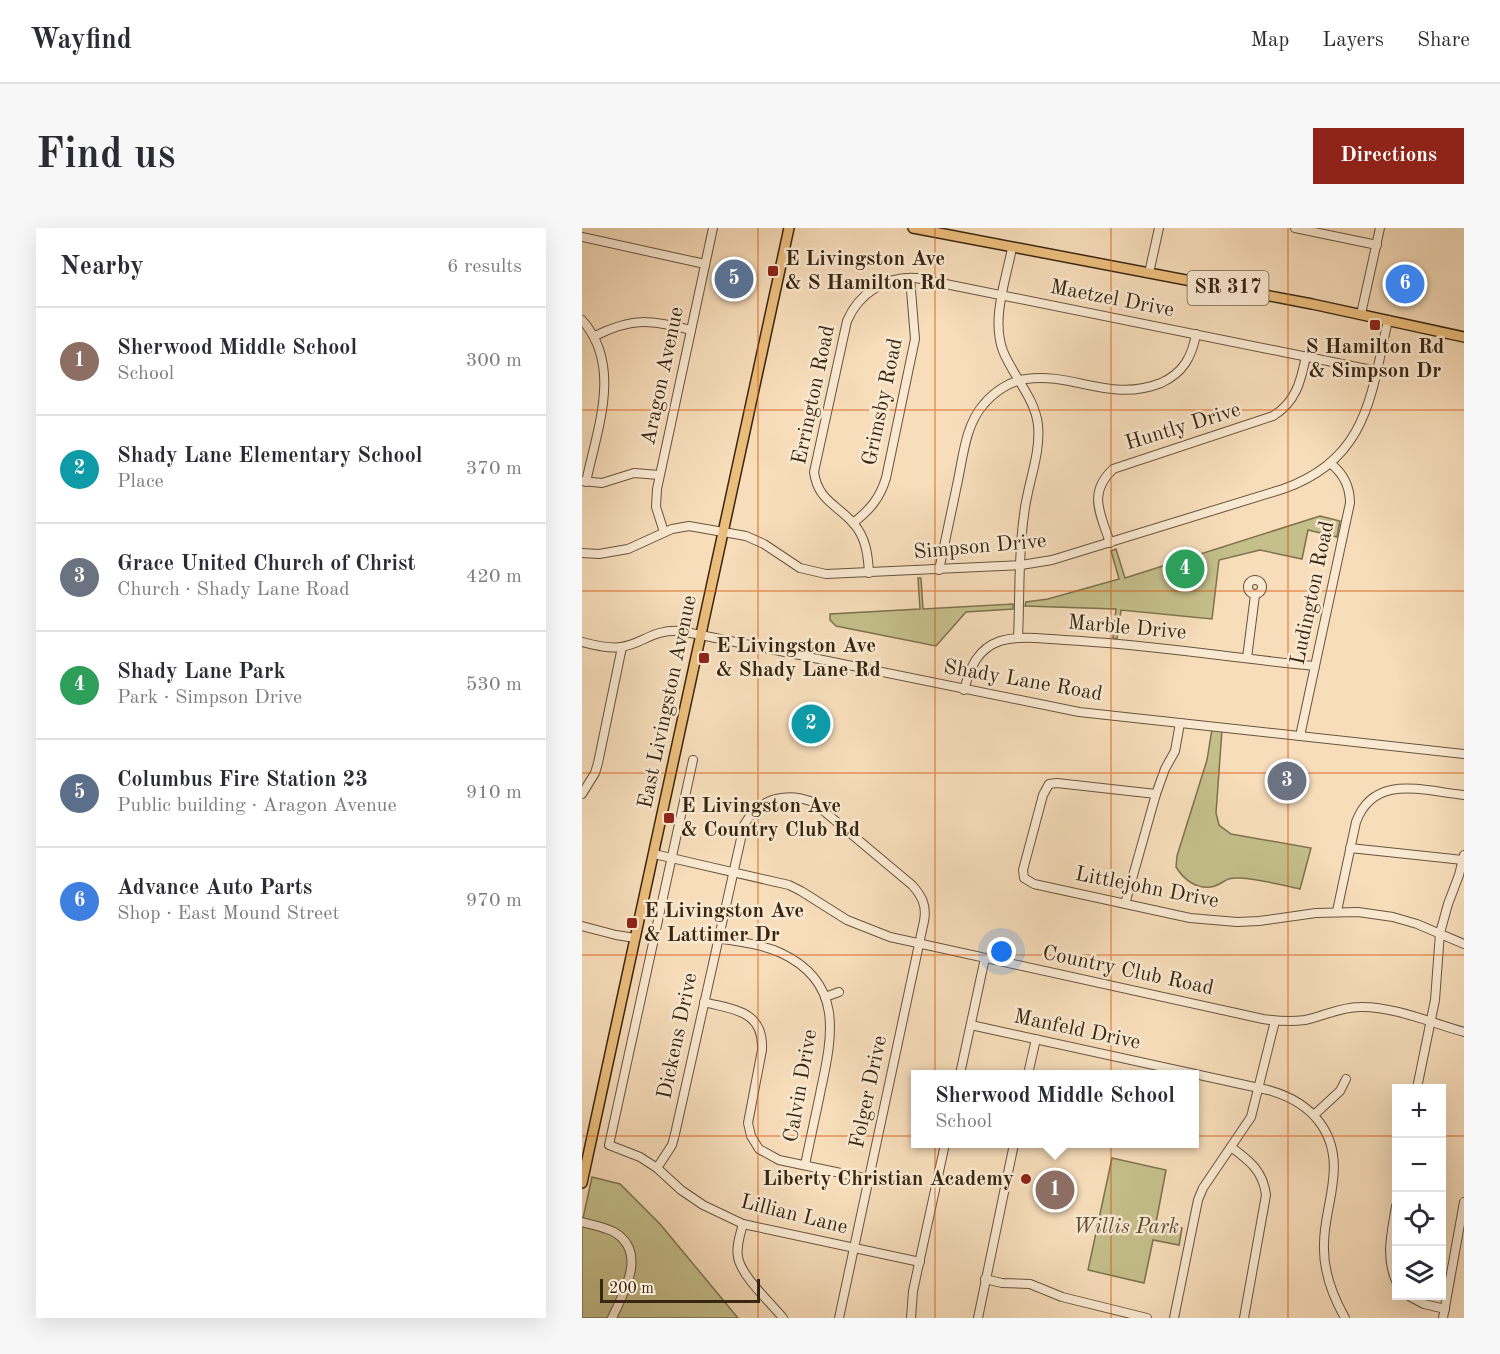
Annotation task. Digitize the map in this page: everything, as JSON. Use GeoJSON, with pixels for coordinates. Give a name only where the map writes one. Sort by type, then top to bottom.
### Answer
{"type":"FeatureCollection","features":[{"type":"Feature","properties":{"kind":"main road","name":"East Livingston Avenue"},"geometry":{"type":"LineString","coordinates":[[582,1183],[789,228]]}},
{"type":"Feature","properties":{"kind":"main road","name":"SR 317"},"geometry":{"type":"LineString","coordinates":[[913,228],[1361,314],[1464,337]]}},
{"type":"Feature","properties":{"kind":"street","name":"Aragon Avenue"},"geometry":{"type":"LineString","coordinates":[[664,532],[656,507],[660,475],[713,228]]}},
{"type":"Feature","properties":{"kind":"street"},"geometry":{"type":"LineString","coordinates":[[1149,273],[1158,228]]}},
{"type":"Feature","properties":{"kind":"street"},"geometry":{"type":"LineString","coordinates":[[1295,228],[1377,245]]}},
{"type":"Feature","properties":{"kind":"street"},"geometry":{"type":"LineString","coordinates":[[1361,314],[1380,228]]}},
{"type":"Feature","properties":{"kind":"street"},"geometry":{"type":"LineString","coordinates":[[582,237],[705,264]]}},
{"type":"Feature","properties":{"kind":"street"},"geometry":{"type":"LineString","coordinates":[[1012,248],[999,314],[999,339],[1034,410],[1038,433],[1037,450],[1023,516],[1018,638]]}},
{"type":"Feature","properties":{"kind":"street","name":"Maetzel Drive"},"geometry":{"type":"LineString","coordinates":[[910,278],[1377,370]]}},
{"type":"Feature","properties":{"kind":"street","name":"Errington Road"},"geometry":{"type":"LineString","coordinates":[[869,573],[864,542],[853,523],[824,498],[814,472],[844,331],[852,311],[866,294],[887,282],[910,278]]}},
{"type":"Feature","properties":{"kind":"street","name":"Grimsby Road"},"geometry":{"type":"LineString","coordinates":[[853,523],[873,506],[886,478],[915,339],[910,278]]}},
{"type":"Feature","properties":{"kind":"street"},"geometry":{"type":"LineString","coordinates":[[582,320],[595,336],[604,366],[605,387],[584,481],[602,483],[634,473],[660,475]]}},
{"type":"Feature","properties":{"kind":"street","name":"Simpson Drive"},"geometry":{"type":"LineString","coordinates":[[582,553],[599,554],[627,549],[664,532],[689,526],[723,531],[756,540],[789,562],[813,572],[838,575],[1021,566],[1052,560],[1298,484],[1312,477],[1330,463],[1351,441],[1360,426],[1367,411],[1388,320]]}},
{"type":"Feature","properties":{"kind":"street"},"geometry":{"type":"LineString","coordinates":[[595,336],[621,324],[633,322],[659,323],[691,330]]}},
{"type":"Feature","properties":{"kind":"street"},"geometry":{"type":"LineString","coordinates":[[939,570],[972,422],[990,397],[1019,380],[1046,378],[1113,390],[1147,388],[1166,380],[1182,369],[1192,352],[1196,334]]}},
{"type":"Feature","properties":{"kind":"street","name":"Huntly Drive"},"geometry":{"type":"LineString","coordinates":[[1110,543],[1098,507],[1098,495],[1101,482],[1113,469],[1273,416],[1281,411],[1295,395],[1302,378],[1306,356]]}},
{"type":"Feature","properties":{"kind":"street","name":"Ludington Road"},"geometry":{"type":"LineString","coordinates":[[1300,736],[1350,503],[1349,490],[1342,475],[1330,463]]}},
{"type":"Feature","properties":{"kind":"street"},"geometry":{"type":"LineString","coordinates":[[1248,658],[1255,595]]}},
{"type":"Feature","properties":{"kind":"street","name":"Shady Lane Road"},"geometry":{"type":"LineString","coordinates":[[582,642],[622,647],[661,632],[681,631],[1079,712],[1464,754]]}},
{"type":"Feature","properties":{"kind":"street","name":"Marble Drive"},"geometry":{"type":"LineString","coordinates":[[964,690],[972,664],[984,650],[1001,641],[1018,638],[1089,642],[1314,666]]}},
{"type":"Feature","properties":{"kind":"street"},"geometry":{"type":"LineString","coordinates":[[582,794],[598,763],[622,647]]}},
{"type":"Feature","properties":{"kind":"street"},"geometry":{"type":"LineString","coordinates":[[1125,904],[1156,794],[1175,751],[1180,723]]}},
{"type":"Feature","properties":{"kind":"street"},"geometry":{"type":"LineString","coordinates":[[671,858],[693,760]]}},
{"type":"Feature","properties":{"kind":"street","name":"Littlejohn Drive"},"geometry":{"type":"LineString","coordinates":[[1156,794],[1049,784],[1043,795],[1023,870],[1024,878],[1030,883],[1215,921],[1259,921],[1337,911],[1393,917],[1464,944]]}},
{"type":"Feature","properties":{"kind":"street"},"geometry":{"type":"LineString","coordinates":[[1337,911],[1356,822],[1362,809],[1379,792],[1401,788],[1464,795]]}},
{"type":"Feature","properties":{"kind":"street","name":"Folger Drive"},"geometry":{"type":"LineString","coordinates":[[733,872],[741,832],[752,812],[775,798],[789,796],[803,798],[817,804],[920,894],[925,908],[839,1318]]}},
{"type":"Feature","properties":{"kind":"street"},"geometry":{"type":"LineString","coordinates":[[1350,848],[1464,857],[1440,933],[1437,982],[1419,1084]]}},
{"type":"Feature","properties":{"kind":"street","name":"Country Club Road"},"geometry":{"type":"LineString","coordinates":[[654,854],[789,885],[866,929],[890,937],[985,958],[1275,1021],[1304,1020],[1338,1010],[1361,1007],[1385,1010],[1464,1032]]}},
{"type":"Feature","properties":{"kind":"street","name":"Lillian Lane"},"geometry":{"type":"LineString","coordinates":[[671,858],[609,1144],[635,1154],[657,1168],[681,1190],[703,1205],[743,1224],[920,1262]]}},
{"type":"Feature","properties":{"kind":"street","name":"Dickens Drive"},"geometry":{"type":"LineString","coordinates":[[657,1168],[672,1145],[675,1134],[733,872]]}},
{"type":"Feature","properties":{"kind":"street"},"geometry":{"type":"LineString","coordinates":[[582,926],[635,938]]}},
{"type":"Feature","properties":{"kind":"street","name":"Calvin Drive"},"geometry":{"type":"LineString","coordinates":[[718,938],[771,950],[790,958],[807,972],[825,997],[831,1023],[831,1040],[805,1166]]}},
{"type":"Feature","properties":{"kind":"street"},"geometry":{"type":"LineString","coordinates":[[961,1070],[985,958]]}},
{"type":"Feature","properties":{"kind":"street"},"geometry":{"type":"LineString","coordinates":[[825,997],[839,992]]}},
{"type":"Feature","properties":{"kind":"street"},"geometry":{"type":"LineString","coordinates":[[704,1002],[740,1011],[756,1023],[762,1039],[762,1050],[749,1108],[749,1130],[755,1143],[765,1153],[779,1160],[869,1179]]}},
{"type":"Feature","properties":{"kind":"street"},"geometry":{"type":"LineString","coordinates":[[1174,1318],[1198,1200],[1203,1188],[1251,1117],[1275,1021]]}},
{"type":"Feature","properties":{"kind":"street","name":"Manfeld Drive"},"geometry":{"type":"LineString","coordinates":[[971,1025],[1174,1070]]}},
{"type":"Feature","properties":{"kind":"street"},"geometry":{"type":"LineString","coordinates":[[1029,1070],[1036,1039]]}},
{"type":"Feature","properties":{"kind":"street","name":"Manfeld Drive"},"geometry":{"type":"LineString","coordinates":[[1199,1075],[1291,1097],[1314,1115],[1324,1131],[1332,1149],[1335,1166],[1324,1231],[1324,1257],[1331,1290],[1345,1318]]}},
{"type":"Feature","properties":{"kind":"street"},"geometry":{"type":"LineString","coordinates":[[1314,1115],[1340,1091],[1346,1079]]}},
{"type":"Feature","properties":{"kind":"street"},"geometry":{"type":"LineString","coordinates":[[1231,1147],[1255,1166],[1263,1180],[1266,1195],[1244,1318]]}},
{"type":"Feature","properties":{"kind":"street"},"geometry":{"type":"LineString","coordinates":[[911,1318],[912,1302],[944,1148]]}},
{"type":"Feature","properties":{"kind":"street"},"geometry":{"type":"LineString","coordinates":[[978,1318],[1013,1148]]}},
{"type":"Feature","properties":{"kind":"street"},"geometry":{"type":"LineString","coordinates":[[1416,1300],[1444,1314],[1464,1202]]}},
{"type":"Feature","properties":{"kind":"street"},"geometry":{"type":"LineString","coordinates":[[582,1222],[615,1233],[623,1239],[629,1249],[631,1273],[612,1318]]}},
{"type":"Feature","properties":{"kind":"street"},"geometry":{"type":"LineString","coordinates":[[743,1224],[738,1248],[739,1261],[745,1272],[783,1318]]}},
{"type":"Feature","properties":{"kind":"street"},"geometry":{"type":"LineString","coordinates":[[1392,1233],[1389,1254],[1392,1266]]}},
{"type":"Feature","properties":{"kind":"street"},"geometry":{"type":"LineString","coordinates":[[985,1279],[1002,1283],[1030,1284],[1062,1297],[1147,1318]]}},
{"type":"Feature","properties":{"kind":"green space"},"geometry":{"type":"Polygon","coordinates":[[[1320,516],[1340,521],[1337,537],[1308,530],[1302,559],[1260,550],[1219,560],[1212,619],[1121,610],[1117,639],[1113,638],[1116,609],[1025,606],[1026,602],[1048,599],[1119,579],[1111,551],[1116,549],[1125,578],[1320,516]]]}},
{"type":"Feature","properties":{"kind":"green space"},"geometry":{"type":"Polygon","coordinates":[[[918,578],[921,578],[923,609],[1013,604],[1013,609],[966,612],[936,646],[836,626],[830,620],[830,614],[920,609],[918,578]]]}},
{"type":"Feature","properties":{"kind":"green space"},"geometry":{"type":"Polygon","coordinates":[[[1212,729],[1222,730],[1216,813],[1219,825],[1231,834],[1311,848],[1300,889],[1235,878],[1215,886],[1197,886],[1187,880],[1176,867],[1177,856],[1207,760],[1212,729]]]}},
{"type":"Feature","properties":{"kind":"green space","name":"Willis Park"},"geometry":{"type":"Polygon","coordinates":[[[1112,1158],[1166,1170],[1156,1223],[1182,1228],[1179,1245],[1153,1240],[1144,1283],[1088,1270],[1112,1158]]]}},
{"type":"Feature","properties":{"kind":"green space"},"geometry":{"type":"Polygon","coordinates":[[[592,1177],[620,1184],[660,1224],[738,1318],[582,1318],[582,1223],[592,1177]]]}},
{"type":"Feature","properties":{"kind":"place","name":"E Livingston Ave & S Hamilton Rd"},"geometry":{"type":"Point","coordinates":[773,271]}},
{"type":"Feature","properties":{"kind":"place","name":"Columbus Fire Station 23"},"geometry":{"type":"Point","coordinates":[734,279]}},
{"type":"Feature","properties":{"kind":"place","name":"Advance Auto Parts"},"geometry":{"type":"Point","coordinates":[1405,284]}},
{"type":"Feature","properties":{"kind":"place","name":"S Hamilton Rd & Simpson Dr"},"geometry":{"type":"Point","coordinates":[1375,325]}},
{"type":"Feature","properties":{"kind":"place","name":"Shady Lane Park"},"geometry":{"type":"Point","coordinates":[1185,569]}},
{"type":"Feature","properties":{"kind":"place","name":"E Livingston Ave & Shady Lane Rd"},"geometry":{"type":"Point","coordinates":[704,658]}},
{"type":"Feature","properties":{"kind":"place","name":"Shady Lane Elementary School"},"geometry":{"type":"Point","coordinates":[811,724]}},
{"type":"Feature","properties":{"kind":"place","name":"Grace United Church of Christ"},"geometry":{"type":"Point","coordinates":[1287,781]}},
{"type":"Feature","properties":{"kind":"place","name":"E Livingston Ave & Country Club Rd"},"geometry":{"type":"Point","coordinates":[669,818]}},
{"type":"Feature","properties":{"kind":"place","name":"E Livingston Ave & Lattimer Dr"},"geometry":{"type":"Point","coordinates":[632,923]}},
{"type":"Feature","properties":{"kind":"place","name":"Liberty Christian Academy"},"geometry":{"type":"Point","coordinates":[1026,1179]}},
{"type":"Feature","properties":{"kind":"place","name":"Sherwood Middle School"},"geometry":{"type":"Point","coordinates":[1055,1190]}}]}
